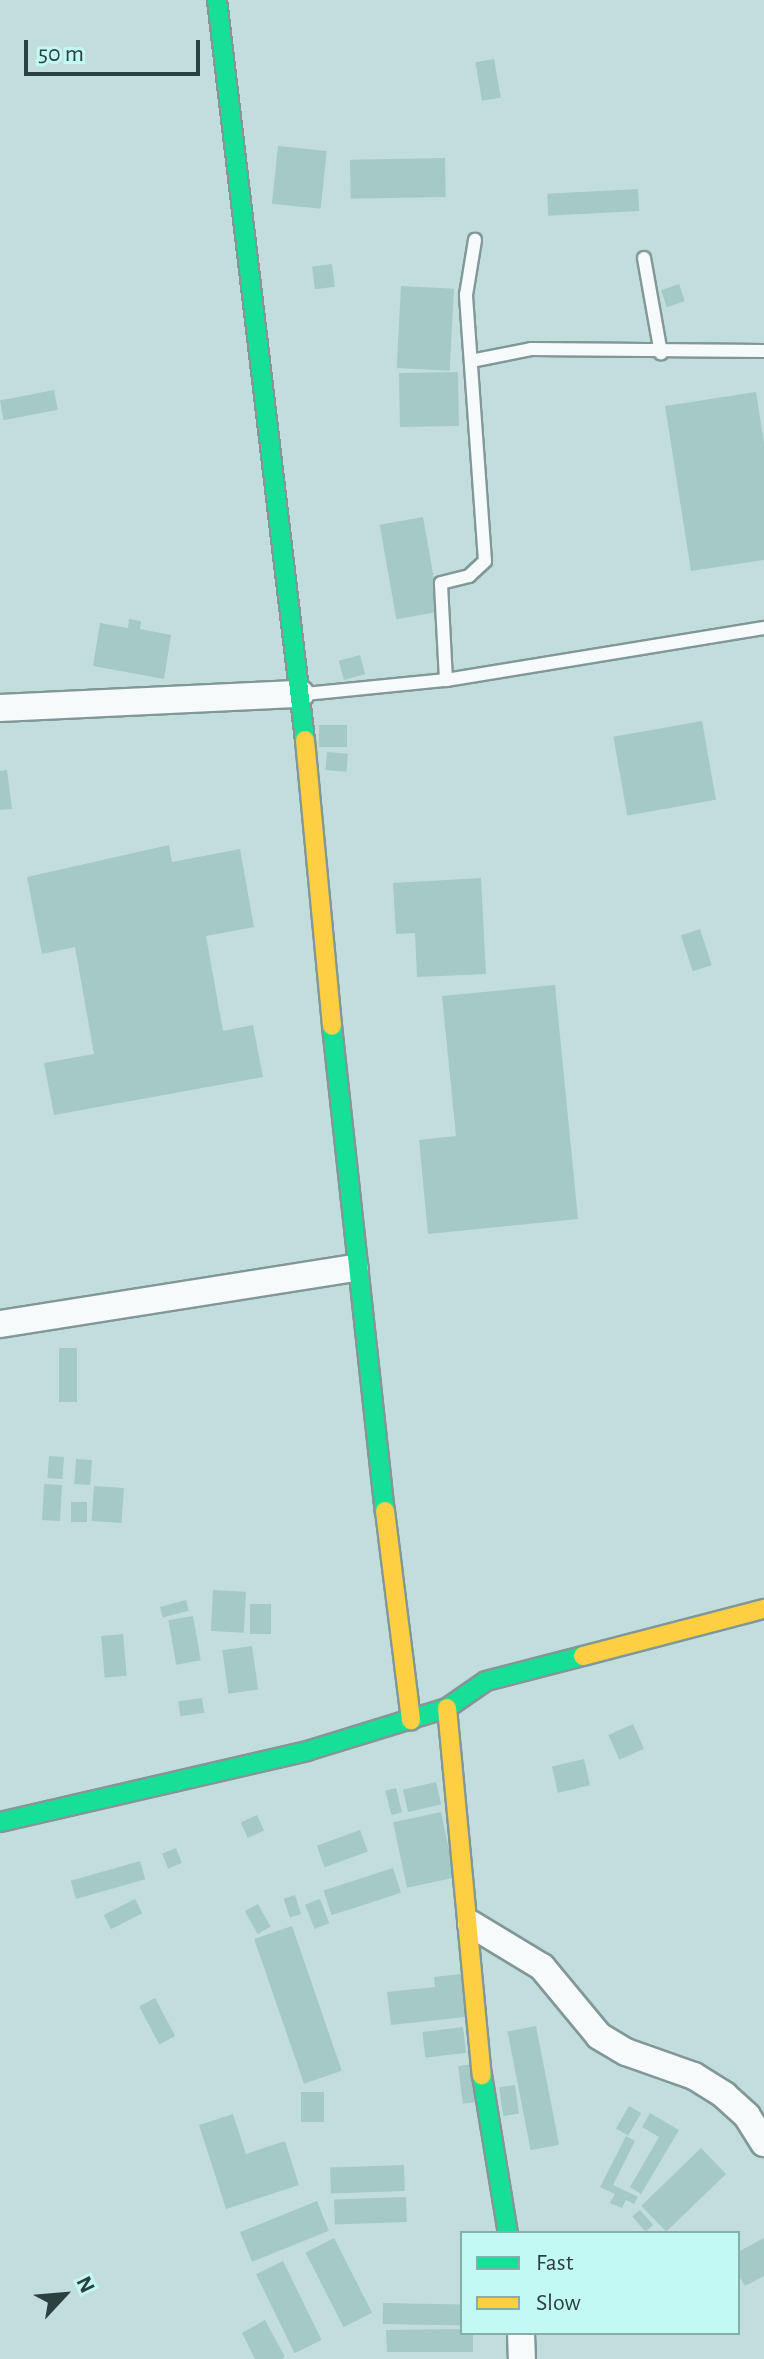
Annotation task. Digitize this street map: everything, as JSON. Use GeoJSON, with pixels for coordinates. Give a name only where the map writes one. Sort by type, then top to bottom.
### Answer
{"type":"FeatureCollection","features":[{"type":"Feature","properties":{"kind":"street"},"geometry":{"type":"LineString","coordinates":[[217,0],[301,694],[355,1268],[411,1720]]}},
{"type":"Feature","properties":{"kind":"street"},"geometry":{"type":"LineString","coordinates":[[0,708],[301,694]]}},
{"type":"Feature","properties":{"kind":"street"},"geometry":{"type":"LineString","coordinates":[[0,1324],[355,1268]]}},
{"type":"Feature","properties":{"kind":"street"},"geometry":{"type":"LineString","coordinates":[[0,1822],[307,1751],[447,1708],[486,1681],[764,1609]]}},
{"type":"Feature","properties":{"kind":"street"},"geometry":{"type":"LineString","coordinates":[[447,1708],[471,1924],[485,2109],[508,2231]]}},
{"type":"Feature","properties":{"kind":"street"},"geometry":{"type":"LineString","coordinates":[[471,1924],[542,1967],[599,2036],[626,2052],[694,2076],[724,2095],[747,2116],[764,2143]]}},
{"type":"Feature","properties":{"kind":"lane"},"geometry":{"type":"LineString","coordinates":[[446,680],[441,583],[469,576],[485,561],[466,295],[475,240]]}},
{"type":"Feature","properties":{"kind":"lane"},"geometry":{"type":"LineString","coordinates":[[644,258],[661,353]]}},
{"type":"Feature","properties":{"kind":"lane"},"geometry":{"type":"LineString","coordinates":[[471,361],[531,349],[661,353],[764,351]]}},
{"type":"Feature","properties":{"kind":"lane"},"geometry":{"type":"LineString","coordinates":[[301,694],[446,680],[764,628]]}},
{"type":"Feature","properties":{"kind":"building"},"geometry":{"type":"Polygon","coordinates":[[[494,59],[501,97],[482,101],[475,62],[494,59]]]}},
{"type":"Feature","properties":{"kind":"building"},"geometry":{"type":"Polygon","coordinates":[[[278,146],[327,151],[321,209],[272,204],[278,146]]]}},
{"type":"Feature","properties":{"kind":"building"},"geometry":{"type":"Polygon","coordinates":[[[445,158],[446,197],[351,199],[350,160],[445,158]]]}},
{"type":"Feature","properties":{"kind":"building"},"geometry":{"type":"Polygon","coordinates":[[[638,189],[639,211],[548,216],[547,194],[638,189]]]}},
{"type":"Feature","properties":{"kind":"building"},"geometry":{"type":"Polygon","coordinates":[[[332,264],[335,287],[315,289],[312,266],[332,264]]]}},
{"type":"Feature","properties":{"kind":"building"},"geometry":{"type":"Polygon","coordinates":[[[679,284],[685,301],[667,307],[661,290],[679,284]]]}},
{"type":"Feature","properties":{"kind":"building"},"geometry":{"type":"Polygon","coordinates":[[[401,286],[454,289],[450,371],[397,368],[401,286]]]}},
{"type":"Feature","properties":{"kind":"building"},"geometry":{"type":"Polygon","coordinates":[[[458,372],[459,426],[400,427],[399,373],[458,372]]]}},
{"type":"Feature","properties":{"kind":"building"},"geometry":{"type":"Polygon","coordinates":[[[54,390],[58,410],[4,420],[0,400],[54,390]]]}},
{"type":"Feature","properties":{"kind":"building"},"geometry":{"type":"Polygon","coordinates":[[[756,392],[764,443],[764,560],[691,571],[665,406],[756,392]]]}},
{"type":"Feature","properties":{"kind":"building"},"geometry":{"type":"Polygon","coordinates":[[[423,517],[440,612],[396,619],[380,525],[423,517]]]}},
{"type":"Feature","properties":{"kind":"building"},"geometry":{"type":"Polygon","coordinates":[[[129,619],[141,621],[140,629],[171,635],[164,679],[93,666],[100,623],[128,628],[129,619]]]}},
{"type":"Feature","properties":{"kind":"building"},"geometry":{"type":"Polygon","coordinates":[[[360,655],[365,674],[344,680],[339,661],[360,655]]]}},
{"type":"Feature","properties":{"kind":"building"},"geometry":{"type":"Polygon","coordinates":[[[702,721],[716,800],[627,815],[613,737],[702,721]]]}},
{"type":"Feature","properties":{"kind":"building"},"geometry":{"type":"Polygon","coordinates":[[[319,725],[347,725],[347,747],[319,747],[319,725]]]}},
{"type":"Feature","properties":{"kind":"building"},"geometry":{"type":"Polygon","coordinates":[[[327,752],[348,754],[346,772],[325,770],[327,752]]]}},
{"type":"Feature","properties":{"kind":"building"},"geometry":{"type":"Polygon","coordinates":[[[7,770],[12,809],[0,810],[0,771],[7,770]]]}},
{"type":"Feature","properties":{"kind":"building"},"geometry":{"type":"Polygon","coordinates":[[[169,845],[172,862],[240,849],[254,927],[206,936],[223,1031],[253,1025],[263,1077],[54,1115],[44,1063],[94,1054],[75,947],[42,954],[27,877],[169,845]]]}},
{"type":"Feature","properties":{"kind":"building"},"geometry":{"type":"Polygon","coordinates":[[[481,878],[486,974],[417,977],[415,933],[396,934],[393,883],[481,878]]]}},
{"type":"Feature","properties":{"kind":"building"},"geometry":{"type":"Polygon","coordinates":[[[700,929],[712,965],[693,971],[681,935],[700,929]]]}},
{"type":"Feature","properties":{"kind":"building"},"geometry":{"type":"Polygon","coordinates":[[[555,985],[578,1219],[428,1234],[419,1140],[456,1136],[442,996],[555,985]]]}},
{"type":"Feature","properties":{"kind":"building"},"geometry":{"type":"Polygon","coordinates":[[[59,1348],[77,1348],[77,1402],[59,1402],[59,1348]]]}},
{"type":"Feature","properties":{"kind":"building"},"geometry":{"type":"Polygon","coordinates":[[[49,1456],[64,1457],[62,1479],[47,1478],[49,1456]]]}},
{"type":"Feature","properties":{"kind":"building"},"geometry":{"type":"Polygon","coordinates":[[[76,1459],[92,1460],[90,1485],[74,1484],[76,1459]]]}},
{"type":"Feature","properties":{"kind":"building"},"geometry":{"type":"Polygon","coordinates":[[[44,1484],[62,1485],[60,1521],[42,1520],[44,1484]]]}},
{"type":"Feature","properties":{"kind":"building"},"geometry":{"type":"Polygon","coordinates":[[[94,1486],[124,1488],[121,1523],[92,1521],[94,1486]]]}},
{"type":"Feature","properties":{"kind":"building"},"geometry":{"type":"Polygon","coordinates":[[[71,1502],[87,1502],[87,1522],[71,1522],[71,1502]]]}},
{"type":"Feature","properties":{"kind":"building"},"geometry":{"type":"Polygon","coordinates":[[[213,1590],[246,1592],[244,1633],[211,1631],[213,1590]]]}},
{"type":"Feature","properties":{"kind":"building"},"geometry":{"type":"Polygon","coordinates":[[[186,1600],[189,1611],[163,1618],[160,1607],[186,1600]]]}},
{"type":"Feature","properties":{"kind":"building"},"geometry":{"type":"Polygon","coordinates":[[[250,1604],[271,1604],[271,1634],[250,1634],[250,1604]]]}},
{"type":"Feature","properties":{"kind":"building"},"geometry":{"type":"Polygon","coordinates":[[[193,1616],[201,1660],[176,1665],[168,1620],[193,1616]]]}},
{"type":"Feature","properties":{"kind":"building"},"geometry":{"type":"Polygon","coordinates":[[[123,1634],[127,1676],[105,1678],[101,1636],[123,1634]]]}},
{"type":"Feature","properties":{"kind":"building"},"geometry":{"type":"Polygon","coordinates":[[[252,1646],[258,1690],[228,1694],[222,1650],[252,1646]]]}},
{"type":"Feature","properties":{"kind":"building"},"geometry":{"type":"Polygon","coordinates":[[[202,1698],[204,1713],[180,1716],[178,1701],[202,1698]]]}},
{"type":"Feature","properties":{"kind":"building"},"geometry":{"type":"Polygon","coordinates":[[[633,1724],[644,1749],[619,1760],[608,1735],[633,1724]]]}},
{"type":"Feature","properties":{"kind":"building"},"geometry":{"type":"Polygon","coordinates":[[[584,1759],[590,1785],[558,1793],[552,1766],[584,1759]]]}},
{"type":"Feature","properties":{"kind":"building"},"geometry":{"type":"Polygon","coordinates":[[[436,1782],[441,1804],[408,1812],[403,1790],[436,1782]]]}},
{"type":"Feature","properties":{"kind":"building"},"geometry":{"type":"Polygon","coordinates":[[[396,1788],[402,1812],[391,1815],[385,1791],[396,1788]]]}},
{"type":"Feature","properties":{"kind":"building"},"geometry":{"type":"Polygon","coordinates":[[[441,1812],[455,1878],[407,1888],[393,1822],[441,1812]]]}},
{"type":"Feature","properties":{"kind":"building"},"geometry":{"type":"Polygon","coordinates":[[[257,1815],[264,1830],[248,1838],[241,1823],[257,1815]]]}},
{"type":"Feature","properties":{"kind":"building"},"geometry":{"type":"Polygon","coordinates":[[[360,1830],[368,1852],[325,1867],[317,1846],[360,1830]]]}},
{"type":"Feature","properties":{"kind":"building"},"geometry":{"type":"Polygon","coordinates":[[[176,1848],[182,1863],[168,1868],[162,1854],[176,1848]]]}},
{"type":"Feature","properties":{"kind":"building"},"geometry":{"type":"Polygon","coordinates":[[[140,1861],[145,1879],[76,1899],[71,1881],[140,1861]]]}},
{"type":"Feature","properties":{"kind":"building"},"geometry":{"type":"Polygon","coordinates":[[[393,1868],[401,1893],[332,1915],[324,1891],[393,1868]]]}},
{"type":"Feature","properties":{"kind":"building"},"geometry":{"type":"Polygon","coordinates":[[[295,1895],[301,1914],[290,1918],[284,1899],[295,1895]]]}},
{"type":"Feature","properties":{"kind":"building"},"geometry":{"type":"Polygon","coordinates":[[[135,1899],[142,1913],[111,1929],[104,1915],[135,1899]]]}},
{"type":"Feature","properties":{"kind":"building"},"geometry":{"type":"Polygon","coordinates":[[[320,1899],[329,1923],[314,1929],[305,1905],[320,1899]]]}},
{"type":"Feature","properties":{"kind":"building"},"geometry":{"type":"Polygon","coordinates":[[[258,1904],[271,1927],[257,1934],[245,1911],[258,1904]]]}},
{"type":"Feature","properties":{"kind":"building"},"geometry":{"type":"Polygon","coordinates":[[[292,1926],[342,2071],[304,2084],[254,1939],[292,1926]]]}},
{"type":"Feature","properties":{"kind":"building"},"geometry":{"type":"Polygon","coordinates":[[[461,1974],[466,2017],[391,2025],[387,1992],[435,1987],[434,1977],[461,1974]]]}},
{"type":"Feature","properties":{"kind":"building"},"geometry":{"type":"Polygon","coordinates":[[[155,1998],[175,2036],[159,2044],[139,2006],[155,1998]]]}},
{"type":"Feature","properties":{"kind":"building"},"geometry":{"type":"Polygon","coordinates":[[[536,2026],[559,2145],[531,2150],[508,2032],[536,2026]]]}},
{"type":"Feature","properties":{"kind":"building"},"geometry":{"type":"Polygon","coordinates":[[[463,2027],[466,2053],[425,2058],[422,2032],[463,2027]]]}},
{"type":"Feature","properties":{"kind":"building"},"geometry":{"type":"Polygon","coordinates":[[[474,2064],[479,2102],[463,2104],[458,2066],[474,2064]]]}},
{"type":"Feature","properties":{"kind":"building"},"geometry":{"type":"Polygon","coordinates":[[[515,2085],[519,2114],[503,2116],[499,2087],[515,2085]]]}},
{"type":"Feature","properties":{"kind":"building"},"geometry":{"type":"Polygon","coordinates":[[[301,2092],[324,2092],[324,2122],[301,2122],[301,2092]]]}},
{"type":"Feature","properties":{"kind":"building"},"geometry":{"type":"Polygon","coordinates":[[[629,2106],[641,2113],[628,2136],[616,2129],[629,2106]]]}},
{"type":"Feature","properties":{"kind":"building"},"geometry":{"type":"Polygon","coordinates":[[[650,2113],[679,2130],[641,2194],[630,2187],[659,2137],[642,2127],[650,2113]]]}},
{"type":"Feature","properties":{"kind":"building"},"geometry":{"type":"Polygon","coordinates":[[[233,2114],[246,2154],[285,2141],[299,2185],[226,2209],[199,2125],[233,2114]]]}},
{"type":"Feature","properties":{"kind":"building"},"geometry":{"type":"Polygon","coordinates":[[[626,2136],[635,2141],[613,2185],[638,2197],[634,2204],[626,2200],[622,2208],[610,2203],[615,2194],[600,2187],[626,2136]]]}},
{"type":"Feature","properties":{"kind":"building"},"geometry":{"type":"Polygon","coordinates":[[[701,2148],[726,2174],[666,2231],[641,2206],[701,2148]]]}},
{"type":"Feature","properties":{"kind":"building"},"geometry":{"type":"Polygon","coordinates":[[[404,2165],[405,2191],[331,2194],[330,2168],[404,2165]]]}},
{"type":"Feature","properties":{"kind":"building"},"geometry":{"type":"Polygon","coordinates":[[[406,2197],[407,2222],[335,2224],[334,2200],[406,2197]]]}},
{"type":"Feature","properties":{"kind":"building"},"geometry":{"type":"Polygon","coordinates":[[[317,2201],[329,2231],[252,2262],[240,2232],[317,2201]]]}},
{"type":"Feature","properties":{"kind":"building"},"geometry":{"type":"Polygon","coordinates":[[[640,2210],[653,2225],[645,2231],[632,2217],[640,2210]]]}},
{"type":"Feature","properties":{"kind":"building"},"geometry":{"type":"Polygon","coordinates":[[[334,2238],[372,2313],[344,2327],[305,2253],[334,2238]]]}},
{"type":"Feature","properties":{"kind":"building"},"geometry":{"type":"Polygon","coordinates":[[[764,2238],[764,2276],[745,2286],[740,2277],[740,2251],[764,2238]]]}},
{"type":"Feature","properties":{"kind":"building"},"geometry":{"type":"Polygon","coordinates":[[[283,2261],[322,2340],[295,2353],[256,2274],[283,2261]]]}},
{"type":"Feature","properties":{"kind":"building"},"geometry":{"type":"Polygon","coordinates":[[[383,2303],[460,2304],[460,2325],[383,2324],[383,2303]]]}},
{"type":"Feature","properties":{"kind":"building"},"geometry":{"type":"Polygon","coordinates":[[[265,2320],[285,2357],[282,2359],[255,2359],[242,2333],[265,2320]]]}},
{"type":"Feature","properties":{"kind":"building"},"geometry":{"type":"Polygon","coordinates":[[[460,2329],[460,2335],[473,2335],[473,2352],[387,2352],[386,2330],[460,2329]]]}},
{"type":"Feature","properties":{"kind":"traffic: fast"},"geometry":{"type":"LineString","coordinates":[[217,0],[305,740]]}},
{"type":"Feature","properties":{"kind":"traffic: fast"},"geometry":{"type":"LineString","coordinates":[[332,1026],[385,1511]]}},
{"type":"Feature","properties":{"kind":"traffic: fast"},"geometry":{"type":"LineString","coordinates":[[0,1822],[307,1751],[447,1708],[486,1681],[583,1656]]}},
{"type":"Feature","properties":{"kind":"traffic: fast"},"geometry":{"type":"LineString","coordinates":[[482,2075],[508,2231]]}},
{"type":"Feature","properties":{"kind":"traffic: slow"},"geometry":{"type":"LineString","coordinates":[[305,740],[332,1026]]}},
{"type":"Feature","properties":{"kind":"traffic: slow"},"geometry":{"type":"LineString","coordinates":[[385,1511],[411,1720]]}},
{"type":"Feature","properties":{"kind":"traffic: slow"},"geometry":{"type":"LineString","coordinates":[[583,1656],[764,1609]]}},
{"type":"Feature","properties":{"kind":"traffic: slow"},"geometry":{"type":"LineString","coordinates":[[447,1708],[482,2075]]}}]}
